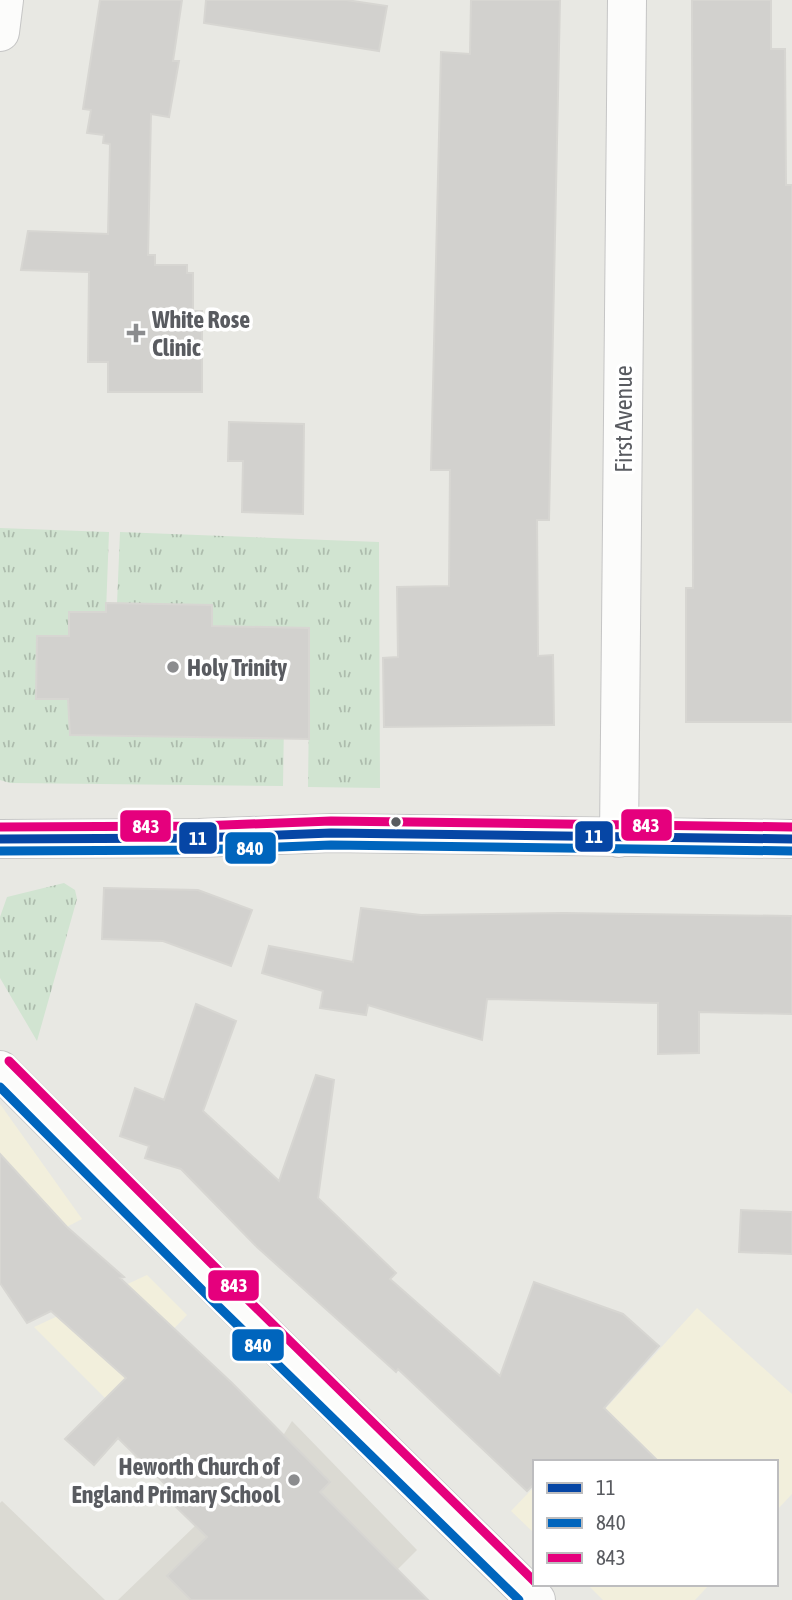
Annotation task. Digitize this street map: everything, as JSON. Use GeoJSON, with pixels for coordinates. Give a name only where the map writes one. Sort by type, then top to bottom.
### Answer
{"type":"FeatureCollection","features":[{"type":"Feature","properties":{"kind":"street"},"geometry":{"type":"LineString","coordinates":[[0,32],[5,0]]}},
{"type":"Feature","properties":{"kind":"street","name":"First Avenue"},"geometry":{"type":"LineString","coordinates":[[620,838],[627,0]]}},
{"type":"Feature","properties":{"kind":"street"},"geometry":{"type":"LineString","coordinates":[[0,839],[199,838],[331,833],[792,839]]}},
{"type":"Feature","properties":{"kind":"street"},"geometry":{"type":"LineString","coordinates":[[0,1069],[229,1299],[536,1600]]}},
{"type":"Feature","properties":{"kind":"shaded area"},"geometry":{"type":"Polygon","coordinates":[[[0,1104],[82,1219],[17,1253],[0,1238],[0,1104]]]}},
{"type":"Feature","properties":{"kind":"shaded area"},"geometry":{"type":"Polygon","coordinates":[[[147,1275],[187,1315],[106,1399],[34,1327],[147,1275]]]}},
{"type":"Feature","properties":{"kind":"shaded area"},"geometry":{"type":"Polygon","coordinates":[[[697,1308],[792,1394],[792,1494],[778,1509],[778,1460],[559,1460],[697,1308]]]}},
{"type":"Feature","properties":{"kind":"shaded area","name":"Heworth Church of England Primary School"},"geometry":{"type":"Polygon","coordinates":[[[292,1421],[417,1550],[367,1600],[118,1600],[195,1526],[284,1434],[292,1421]]]}},
{"type":"Feature","properties":{"kind":"shaded area"},"geometry":{"type":"Polygon","coordinates":[[[533,1488],[533,1532],[511,1511],[533,1488]]]}},
{"type":"Feature","properties":{"kind":"shaded area","name":"Heworth Church of England Primary School"},"geometry":{"type":"Polygon","coordinates":[[[2,1501],[105,1600],[0,1600],[2,1501]]]}},
{"type":"Feature","properties":{"kind":"shaded area"},"geometry":{"type":"Polygon","coordinates":[[[589,1586],[708,1586],[695,1600],[603,1600],[589,1586]]]}},
{"type":"Feature","properties":{"kind":"green space"},"geometry":{"type":"Polygon","coordinates":[[[0,528],[109,532],[106,612],[70,612],[69,636],[37,636],[36,698],[84,699],[70,720],[70,736],[210,737],[284,721],[283,786],[10,783],[0,780],[0,528]]]}},
{"type":"Feature","properties":{"kind":"green space"},"geometry":{"type":"Polygon","coordinates":[[[120,532],[379,542],[380,788],[308,787],[310,628],[212,626],[212,605],[117,604],[120,532]]]}},
{"type":"Feature","properties":{"kind":"green space"},"geometry":{"type":"Polygon","coordinates":[[[64,883],[75,890],[77,899],[37,1041],[0,978],[0,917],[7,897],[64,883]]]}},
{"type":"Feature","properties":{"kind":"building"},"geometry":{"type":"Polygon","coordinates":[[[100,0],[182,0],[173,61],[179,61],[169,117],[151,114],[148,255],[155,255],[155,265],[187,265],[187,273],[193,273],[193,311],[202,311],[202,392],[108,392],[108,362],[88,362],[89,272],[21,270],[28,231],[108,234],[110,144],[103,143],[104,135],[87,133],[91,110],[83,109],[100,0]]]}},
{"type":"Feature","properties":{"kind":"building"},"geometry":{"type":"Polygon","coordinates":[[[206,0],[346,0],[387,6],[379,51],[204,23],[206,0]]]}},
{"type":"Feature","properties":{"kind":"building"},"geometry":{"type":"Polygon","coordinates":[[[471,0],[560,0],[549,520],[537,520],[538,656],[553,655],[554,725],[384,727],[383,658],[398,657],[397,587],[449,586],[450,470],[431,470],[441,52],[470,54],[471,0]]]}},
{"type":"Feature","properties":{"kind":"building"},"geometry":{"type":"Polygon","coordinates":[[[692,0],[771,0],[771,49],[785,49],[786,185],[792,185],[792,722],[686,722],[686,588],[693,588],[692,0]]]}},
{"type":"Feature","properties":{"kind":"building"},"geometry":{"type":"Polygon","coordinates":[[[229,422],[304,424],[303,514],[242,512],[243,461],[228,461],[229,422]]]}},
{"type":"Feature","properties":{"kind":"building","name":"Holy Trinity"},"geometry":{"type":"Polygon","coordinates":[[[106,603],[212,605],[212,626],[309,628],[309,739],[70,735],[68,699],[36,699],[37,636],[69,636],[69,612],[106,612],[106,603]]]}},
{"type":"Feature","properties":{"kind":"building"},"geometry":{"type":"Polygon","coordinates":[[[104,888],[198,890],[252,910],[231,966],[163,941],[102,939],[104,888]]]}},
{"type":"Feature","properties":{"kind":"building"},"geometry":{"type":"Polygon","coordinates":[[[361,908],[421,915],[564,913],[792,916],[792,1014],[699,1012],[699,1053],[658,1054],[658,1003],[487,999],[482,1040],[368,1005],[366,1015],[320,1008],[323,991],[262,973],[269,946],[353,962],[361,908]]]}},
{"type":"Feature","properties":{"kind":"building"},"geometry":{"type":"Polygon","coordinates":[[[196,1004],[236,1021],[203,1111],[279,1181],[316,1075],[334,1080],[318,1198],[396,1273],[390,1279],[500,1376],[534,1282],[623,1314],[659,1346],[604,1408],[657,1460],[533,1460],[533,1485],[527,1491],[398,1369],[396,1372],[257,1247],[181,1169],[145,1158],[149,1146],[120,1136],[135,1088],[164,1100],[196,1004]]]}},
{"type":"Feature","properties":{"kind":"building"},"geometry":{"type":"Polygon","coordinates":[[[0,1154],[67,1227],[124,1277],[120,1278],[232,1383],[330,1482],[320,1492],[428,1600],[191,1600],[167,1576],[207,1537],[173,1504],[179,1498],[118,1438],[94,1465],[65,1439],[126,1378],[51,1311],[27,1323],[0,1283],[0,1154]]]}},
{"type":"Feature","properties":{"kind":"building"},"geometry":{"type":"Polygon","coordinates":[[[741,1210],[792,1212],[792,1254],[739,1252],[741,1210]]]}},
{"type":"Feature","properties":{"kind":"transit line","name":"843"},"geometry":{"type":"LineString","coordinates":[[0,827],[199,826],[331,821],[792,827]]}},
{"type":"Feature","properties":{"kind":"transit line","name":"11"},"geometry":{"type":"LineString","coordinates":[[0,839],[199,838],[331,833],[792,839]]}},
{"type":"Feature","properties":{"kind":"transit line","name":"840"},"geometry":{"type":"LineString","coordinates":[[0,851],[199,850],[331,845],[792,851]]}},
{"type":"Feature","properties":{"kind":"transit line","name":"843"},"geometry":{"type":"LineString","coordinates":[[9,1061],[533,1580]]}},
{"type":"Feature","properties":{"kind":"transit line","name":"840"},"geometry":{"type":"LineString","coordinates":[[0,1087],[220,1308],[519,1600]]}},
{"type":"Feature","properties":{"kind":"place","name":"White Rose Clinic"},"geometry":{"type":"Point","coordinates":[136,333]}},
{"type":"Feature","properties":{"kind":"place","name":"Holy Trinity"},"geometry":{"type":"Point","coordinates":[173,667]}},
{"type":"Feature","properties":{"kind":"place","name":"Heworth Church of England Primary School"},"geometry":{"type":"Point","coordinates":[294,1480]}}]}
